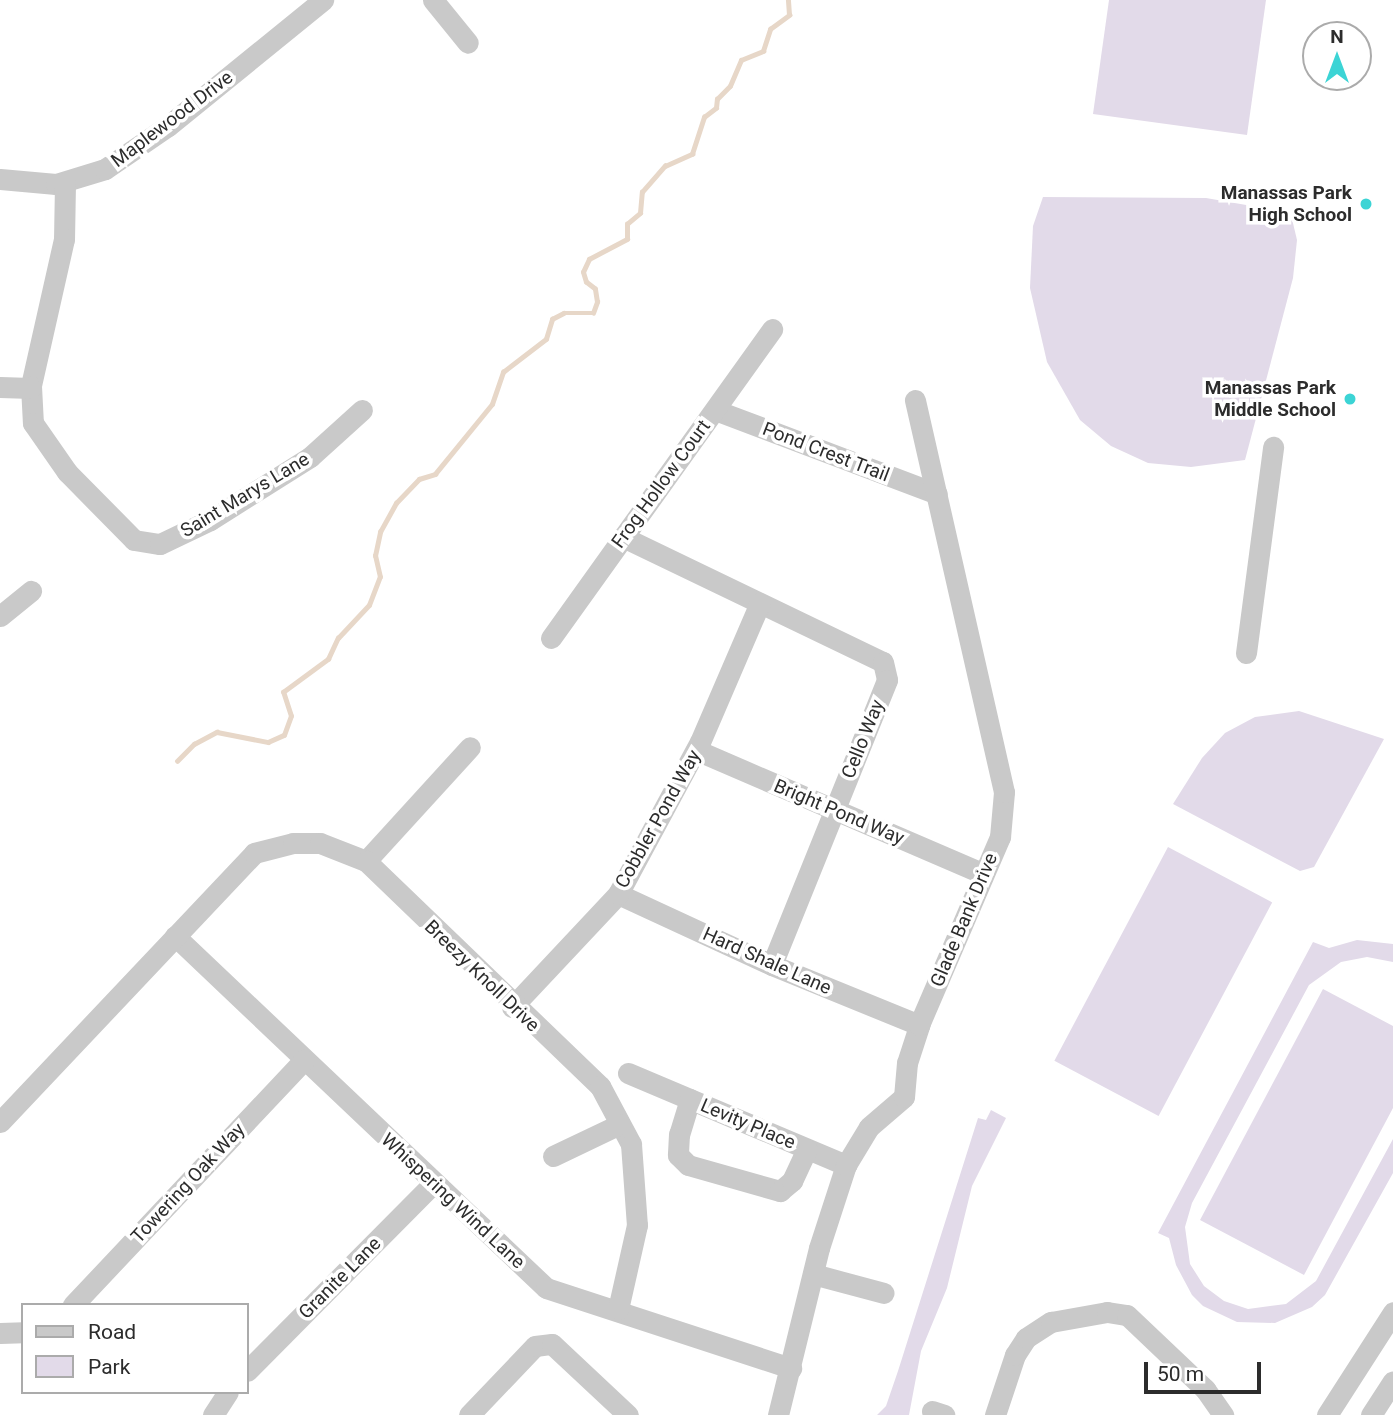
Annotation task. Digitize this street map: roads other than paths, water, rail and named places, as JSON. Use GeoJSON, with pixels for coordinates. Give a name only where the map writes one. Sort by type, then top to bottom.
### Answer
{"type":"FeatureCollection","features":[{"type":"Feature","properties":{"kind":"street","name":"Maplewood Drive"},"geometry":{"type":"LineString","coordinates":[[0,179],[65,183],[105,169],[167,126],[323,0]]}},
{"type":"Feature","properties":{"kind":"street"},"geometry":{"type":"LineString","coordinates":[[433,0],[468,43]]}},
{"type":"Feature","properties":{"kind":"street","name":"Saint Marys Lane"},"geometry":{"type":"LineString","coordinates":[[65,183],[64,239],[31,388],[33,424],[49,449],[134,540],[153,545],[211,520],[310,457],[362,410]]}},
{"type":"Feature","properties":{"kind":"street","name":"Frog Hollow Court"},"geometry":{"type":"LineString","coordinates":[[551,638],[772,329]]}},
{"type":"Feature","properties":{"kind":"street"},"geometry":{"type":"LineString","coordinates":[[0,387],[31,388]]}},
{"type":"Feature","properties":{"kind":"street","name":"Glade Bank Drive"},"geometry":{"type":"LineString","coordinates":[[778,1415],[813,1274],[846,1165],[869,1127],[904,1097],[907,1063],[919,1025],[982,873],[1000,837],[1004,792],[915,400]]}},
{"type":"Feature","properties":{"kind":"street","name":"Pond Crest Trail"},"geometry":{"type":"LineString","coordinates":[[715,410],[937,494]]}},
{"type":"Feature","properties":{"kind":"street"},"geometry":{"type":"LineString","coordinates":[[1246,653],[1273,447]]}},
{"type":"Feature","properties":{"kind":"street","name":"Cello Way"},"geometry":{"type":"LineString","coordinates":[[623,537],[883,662],[887,680],[772,965]]}},
{"type":"Feature","properties":{"kind":"street"},"geometry":{"type":"LineString","coordinates":[[0,616],[31,591]]}},
{"type":"Feature","properties":{"kind":"street","name":"Cobbler Pond Way"},"geometry":{"type":"LineString","coordinates":[[512,1007],[618,894],[696,750],[760,603]]}},
{"type":"Feature","properties":{"kind":"street"},"geometry":{"type":"LineString","coordinates":[[366,861],[470,747]]}},
{"type":"Feature","properties":{"kind":"street","name":"Bright Pond Way"},"geometry":{"type":"LineString","coordinates":[[696,750],[982,873]]}},
{"type":"Feature","properties":{"kind":"street","name":"Breezy Knoll Drive"},"geometry":{"type":"LineString","coordinates":[[175,936],[254,853],[293,843],[320,843],[366,861],[512,1007],[600,1086],[631,1144],[637,1225],[618,1309]]}},
{"type":"Feature","properties":{"kind":"street","name":"Hard Shale Lane"},"geometry":{"type":"LineString","coordinates":[[618,894],[772,965],[919,1025]]}},
{"type":"Feature","properties":{"kind":"street"},"geometry":{"type":"LineString","coordinates":[[0,1122],[175,936]]}},
{"type":"Feature","properties":{"kind":"street","name":"Whispering Wind Lane"},"geometry":{"type":"LineString","coordinates":[[175,936],[433,1184],[546,1288],[618,1309],[791,1368]]}},
{"type":"Feature","properties":{"kind":"street","name":"Towering Oak Way"},"geometry":{"type":"LineString","coordinates":[[75,1303],[304,1060]]}},
{"type":"Feature","properties":{"kind":"street","name":"Levity Place"},"geometry":{"type":"LineString","coordinates":[[628,1073],[846,1165]]}},
{"type":"Feature","properties":{"kind":"street","name":"Levity Place"},"geometry":{"type":"LineString","coordinates":[[690,1099],[679,1134],[678,1155],[688,1165],[780,1191],[792,1181],[807,1149]]}},
{"type":"Feature","properties":{"kind":"street"},"geometry":{"type":"LineString","coordinates":[[553,1156],[620,1124]]}},
{"type":"Feature","properties":{"kind":"street","name":"Granite Lane"},"geometry":{"type":"LineString","coordinates":[[248,1370],[433,1184]]}},
{"type":"Feature","properties":{"kind":"street"},"geometry":{"type":"LineString","coordinates":[[813,1274],[884,1293]]}},
{"type":"Feature","properties":{"kind":"street"},"geometry":{"type":"LineString","coordinates":[[995,1415],[1015,1355],[1026,1338],[1051,1322],[1107,1312],[1127,1315],[1205,1388],[1223,1415]]}},
{"type":"Feature","properties":{"kind":"street"},"geometry":{"type":"LineString","coordinates":[[1327,1415],[1393,1312]]}},
{"type":"Feature","properties":{"kind":"street"},"geometry":{"type":"LineString","coordinates":[[0,1333],[21,1332]]}},
{"type":"Feature","properties":{"kind":"street"},"geometry":{"type":"LineString","coordinates":[[469,1415],[535,1346],[552,1343],[628,1415]]}},
{"type":"Feature","properties":{"kind":"street"},"geometry":{"type":"LineString","coordinates":[[1371,1415],[1393,1381]]}},
{"type":"Feature","properties":{"kind":"street"},"geometry":{"type":"LineString","coordinates":[[213,1415],[227,1394]]}},
{"type":"Feature","properties":{"kind":"waterway"},"geometry":{"type":"LineString","coordinates":[[177,761],[194,744],[217,732],[268,742],[284,735],[291,716],[283,692],[328,659],[338,638],[369,605],[380,577],[375,556],[380,532],[396,503],[419,479],[435,474],[492,404],[503,372],[546,339],[552,319],[564,313],[593,313],[597,302],[595,289],[586,282],[583,272],[589,259],[627,239],[627,224],[640,213],[642,192],[665,166],[692,154],[704,117],[716,108],[717,99],[730,86],[741,60],[763,51],[770,29],[789,15],[788,0]]}},
{"type":"Feature","properties":{"kind":"place","name":"Manassas Park High School"},"geometry":{"type":"Point","coordinates":[1366,204]}},
{"type":"Feature","properties":{"kind":"place","name":"Manassas Park Middle School"},"geometry":{"type":"Point","coordinates":[1350,399]}}]}
